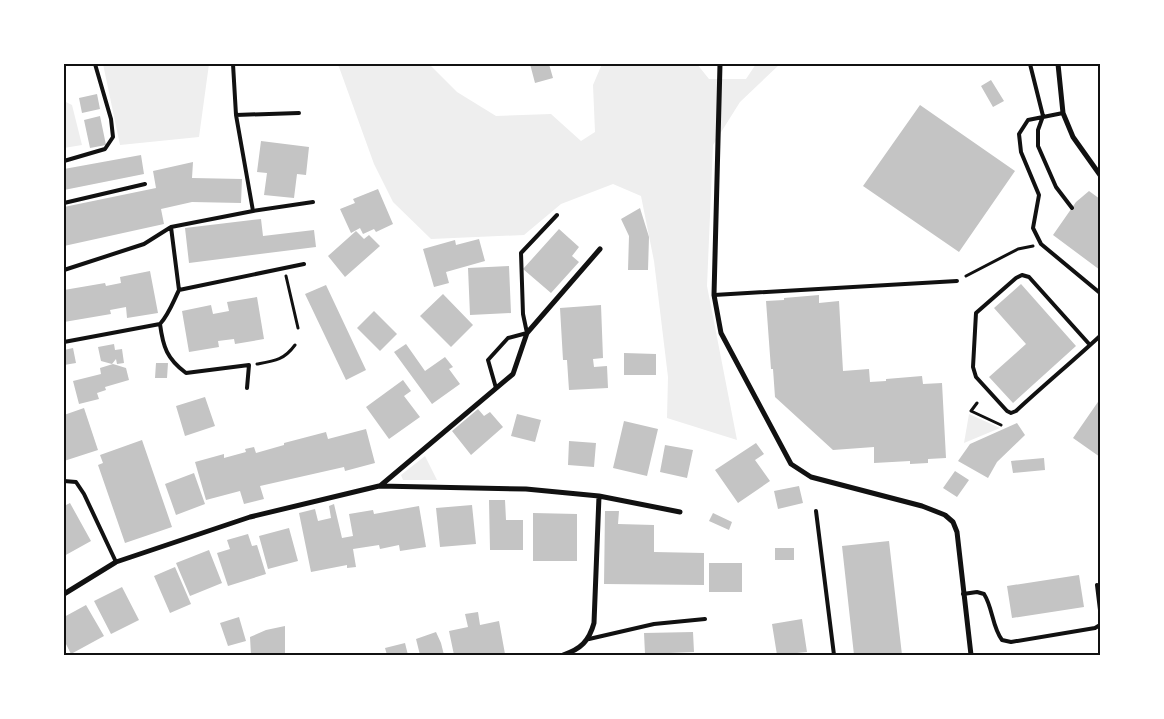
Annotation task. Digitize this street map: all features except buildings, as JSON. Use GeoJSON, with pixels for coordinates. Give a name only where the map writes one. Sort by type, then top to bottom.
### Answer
{"type":"FeatureCollection","features":[{"type":"Feature","properties":{"kind":"street"},"geometry":{"type":"LineString","coordinates":[[720,64],[714,295],[721,333],[791,464],[811,477],[922,506],[945,515],[954,522],[957,532],[963,594],[972,655]]}},
{"type":"Feature","properties":{"kind":"street"},"geometry":{"type":"LineString","coordinates":[[1058,64],[1063,113],[1073,137],[1100,174]]}},
{"type":"Feature","properties":{"kind":"street"},"geometry":{"type":"LineString","coordinates":[[379,486],[513,374],[528,333],[600,249]]}},
{"type":"Feature","properties":{"kind":"street"},"geometry":{"type":"LineString","coordinates":[[64,594],[116,562],[250,518],[379,486],[526,489],[599,496],[680,512]]}},
{"type":"Feature","properties":{"kind":"street"},"geometry":{"type":"LineString","coordinates":[[563,655],[574,652],[589,638],[594,623],[599,496]]}},
{"type":"Feature","properties":{"kind":"lane"},"geometry":{"type":"LineString","coordinates":[[64,161],[105,149],[112,136],[110,119],[95,64]]}},
{"type":"Feature","properties":{"kind":"lane"},"geometry":{"type":"LineString","coordinates":[[233,64],[236,115],[253,211]]}},
{"type":"Feature","properties":{"kind":"lane"},"geometry":{"type":"LineString","coordinates":[[1030,64],[1043,116],[1038,130],[1038,146],[1056,187],[1072,208]]}},
{"type":"Feature","properties":{"kind":"lane"},"geometry":{"type":"LineString","coordinates":[[236,115],[299,113]]}},
{"type":"Feature","properties":{"kind":"lane"},"geometry":{"type":"LineString","coordinates":[[1063,113],[1028,120],[1019,134],[1021,152],[1039,195],[1033,228],[1041,244],[1100,292]]}},
{"type":"Feature","properties":{"kind":"lane"},"geometry":{"type":"LineString","coordinates":[[64,203],[145,184]]}},
{"type":"Feature","properties":{"kind":"lane"},"geometry":{"type":"LineString","coordinates":[[64,270],[144,244],[171,227],[253,211],[313,202]]}},
{"type":"Feature","properties":{"kind":"lane"},"geometry":{"type":"LineString","coordinates":[[496,388],[488,360],[508,338],[528,333],[524,314],[521,253],[557,215]]}},
{"type":"Feature","properties":{"kind":"lane"},"geometry":{"type":"LineString","coordinates":[[64,342],[160,324],[168,315],[170,306],[179,290],[171,227]]}},
{"type":"Feature","properties":{"kind":"lane"},"geometry":{"type":"LineString","coordinates":[[179,290],[304,264]]}},
{"type":"Feature","properties":{"kind":"lane"},"geometry":{"type":"LineString","coordinates":[[1090,345],[1029,277],[1022,275],[1016,278],[976,313],[973,367],[976,377],[1011,413],[1016,411],[1063,367],[1090,345],[1100,336]]}},
{"type":"Feature","properties":{"kind":"lane"},"geometry":{"type":"LineString","coordinates":[[714,295],[956,281]]}},
{"type":"Feature","properties":{"kind":"lane"},"geometry":{"type":"LineString","coordinates":[[160,324],[162,344],[176,366],[186,373],[249,365],[247,388]]}},
{"type":"Feature","properties":{"kind":"lane"},"geometry":{"type":"LineString","coordinates":[[64,481],[76,482],[84,494],[116,562]]}},
{"type":"Feature","properties":{"kind":"lane"},"geometry":{"type":"LineString","coordinates":[[816,511],[834,655]]}},
{"type":"Feature","properties":{"kind":"lane"},"geometry":{"type":"LineString","coordinates":[[1097,585],[1100,610]]}},
{"type":"Feature","properties":{"kind":"lane"},"geometry":{"type":"LineString","coordinates":[[963,594],[977,592],[984,594],[988,600],[997,633],[1002,640],[1011,642],[1085,630],[1100,624]]}},
{"type":"Feature","properties":{"kind":"lane"},"geometry":{"type":"LineString","coordinates":[[589,638],[654,624],[705,619]]}},
{"type":"Feature","properties":{"kind":"path"},"geometry":{"type":"LineString","coordinates":[[956,281],[1018,249],[1041,244]]}},
{"type":"Feature","properties":{"kind":"path"},"geometry":{"type":"LineString","coordinates":[[284,268],[298,328]]}},
{"type":"Feature","properties":{"kind":"path"},"geometry":{"type":"LineString","coordinates":[[249,365],[282,358],[288,355],[295,345]]}},
{"type":"Feature","properties":{"kind":"path"},"geometry":{"type":"LineString","coordinates":[[977,403],[971,411],[1001,425]]}},
{"type":"Feature","properties":{"kind":"shaded area"},"geometry":{"type":"Polygon","coordinates":[[[103,64],[209,64],[199,137],[120,145],[103,64]]]}},
{"type":"Feature","properties":{"kind":"shaded area"},"geometry":{"type":"Polygon","coordinates":[[[337,64],[429,64],[457,92],[496,116],[551,114],[581,141],[595,132],[593,85],[602,64],[697,64],[709,79],[746,79],[756,64],[780,64],[740,102],[713,145],[707,286],[737,440],[667,418],[668,377],[654,261],[641,196],[613,184],[561,204],[524,235],[431,239],[393,202],[374,164],[337,64]]]}},
{"type":"Feature","properties":{"kind":"shaded area"},"geometry":{"type":"Polygon","coordinates":[[[64,101],[72,105],[82,145],[64,148],[64,101]]]}},
{"type":"Feature","properties":{"kind":"shaded area"},"geometry":{"type":"Polygon","coordinates":[[[969,414],[1000,428],[964,443],[969,414]]]}},
{"type":"Feature","properties":{"kind":"shaded area"},"geometry":{"type":"Polygon","coordinates":[[[425,456],[437,480],[403,480],[401,475],[425,456]]]}}]}
